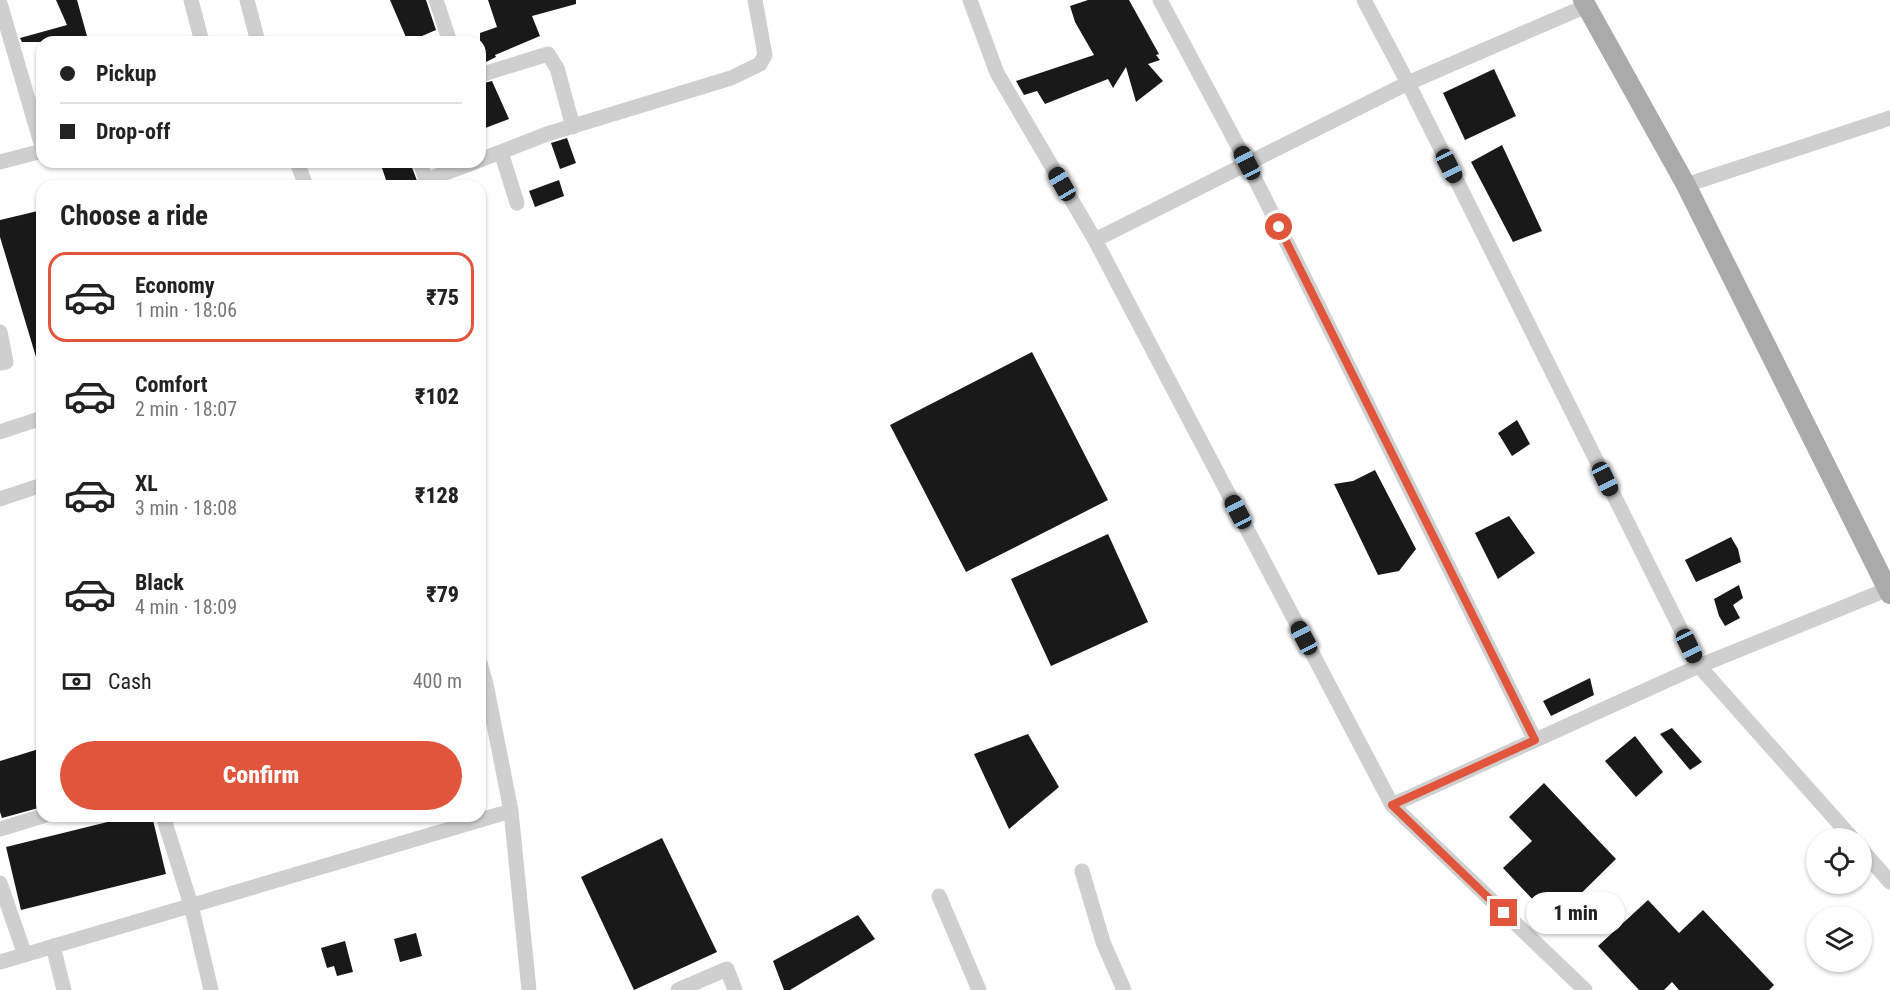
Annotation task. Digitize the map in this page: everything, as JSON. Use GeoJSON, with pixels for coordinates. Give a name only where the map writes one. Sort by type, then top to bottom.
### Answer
{"type":"FeatureCollection","features":[{"type":"Feature","properties":{"kind":"main road"},"geometry":{"type":"LineString","coordinates":[[1584,3],[1686,185],[1888,592]]}},
{"type":"Feature","properties":{"kind":"street"},"geometry":{"type":"LineString","coordinates":[[191,0],[200,36]]}},
{"type":"Feature","properties":{"kind":"street"},"geometry":{"type":"LineString","coordinates":[[247,0],[256,36]]}},
{"type":"Feature","properties":{"kind":"street"},"geometry":{"type":"LineString","coordinates":[[436,0],[448,36]]}},
{"type":"Feature","properties":{"kind":"street"},"geometry":{"type":"LineString","coordinates":[[486,158],[547,134],[731,78],[760,64],[765,55],[755,0]]}},
{"type":"Feature","properties":{"kind":"street"},"geometry":{"type":"LineString","coordinates":[[970,0],[998,73],[1095,240],[1392,805],[1585,990]]}},
{"type":"Feature","properties":{"kind":"street"},"geometry":{"type":"LineString","coordinates":[[1160,0],[1247,163],[1535,740]]}},
{"type":"Feature","properties":{"kind":"street"},"geometry":{"type":"LineString","coordinates":[[1364,0],[1408,83],[1699,666],[1843,828]]}},
{"type":"Feature","properties":{"kind":"street"},"geometry":{"type":"LineString","coordinates":[[0,3],[36,128]]}},
{"type":"Feature","properties":{"kind":"street"},"geometry":{"type":"LineString","coordinates":[[1095,240],[1408,83],[1584,3]]}},
{"type":"Feature","properties":{"kind":"street"},"geometry":{"type":"LineString","coordinates":[[486,73],[548,54],[552,57],[556,68],[573,127]]}},
{"type":"Feature","properties":{"kind":"street"},"geometry":{"type":"LineString","coordinates":[[1686,185],[1890,118]]}},
{"type":"Feature","properties":{"kind":"street"},"geometry":{"type":"LineString","coordinates":[[0,162],[36,151]]}},
{"type":"Feature","properties":{"kind":"street"},"geometry":{"type":"LineString","coordinates":[[501,152],[517,203]]}},
{"type":"Feature","properties":{"kind":"street"},"geometry":{"type":"LineString","coordinates":[[434,180],[461,168]]}},
{"type":"Feature","properties":{"kind":"street"},"geometry":{"type":"LineString","coordinates":[[0,332],[6,362],[0,363]]}},
{"type":"Feature","properties":{"kind":"street"},"geometry":{"type":"LineString","coordinates":[[0,432],[36,420]]}},
{"type":"Feature","properties":{"kind":"street"},"geometry":{"type":"LineString","coordinates":[[0,499],[36,487]]}},
{"type":"Feature","properties":{"kind":"street"},"geometry":{"type":"LineString","coordinates":[[1392,805],[1699,666],[1888,592]]}},
{"type":"Feature","properties":{"kind":"street"},"geometry":{"type":"LineString","coordinates":[[486,698],[510,810],[529,990]]}},
{"type":"Feature","properties":{"kind":"street"},"geometry":{"type":"LineString","coordinates":[[486,817],[510,810]]}},
{"type":"Feature","properties":{"kind":"street"},"geometry":{"type":"LineString","coordinates":[[0,829],[36,818]]}},
{"type":"Feature","properties":{"kind":"street"},"geometry":{"type":"LineString","coordinates":[[165,822],[191,905],[211,990]]}},
{"type":"Feature","properties":{"kind":"street"},"geometry":{"type":"LineString","coordinates":[[0,962],[470,822]]}},
{"type":"Feature","properties":{"kind":"street"},"geometry":{"type":"LineString","coordinates":[[1872,861],[1890,882]]}},
{"type":"Feature","properties":{"kind":"street"},"geometry":{"type":"LineString","coordinates":[[1082,871],[1103,942],[1124,990]]}},
{"type":"Feature","properties":{"kind":"street"},"geometry":{"type":"LineString","coordinates":[[0,883],[25,955]]}},
{"type":"Feature","properties":{"kind":"street"},"geometry":{"type":"LineString","coordinates":[[939,897],[979,990]]}},
{"type":"Feature","properties":{"kind":"street"},"geometry":{"type":"LineString","coordinates":[[53,946],[64,990]]}},
{"type":"Feature","properties":{"kind":"street"},"geometry":{"type":"LineString","coordinates":[[678,990],[727,969],[735,990]]}},
{"type":"Feature","properties":{"kind":"building"},"geometry":{"type":"Polygon","coordinates":[[[56,0],[77,0],[87,36],[36,36],[36,42],[22,42],[20,38],[67,25],[56,0]]]}},
{"type":"Feature","properties":{"kind":"building"},"geometry":{"type":"Polygon","coordinates":[[[390,0],[426,0],[436,30],[422,36],[405,36],[390,0]]]}},
{"type":"Feature","properties":{"kind":"building"},"geometry":{"type":"Polygon","coordinates":[[[488,0],[576,0],[576,4],[532,16],[540,36],[495,55],[496,57],[486,62],[486,36],[480,36],[480,33],[497,27],[488,0]]]}},
{"type":"Feature","properties":{"kind":"building"},"geometry":{"type":"Polygon","coordinates":[[[1088,0],[1129,0],[1159,54],[1156,55],[1160,60],[1148,64],[1163,81],[1136,102],[1126,67],[1113,88],[1108,79],[1045,104],[1037,91],[1024,95],[1016,81],[1094,55],[1075,22],[1070,6],[1088,0]]]}},
{"type":"Feature","properties":{"kind":"building"},"geometry":{"type":"Polygon","coordinates":[[[1494,69],[1516,116],[1465,140],[1443,93],[1494,69]]]}},
{"type":"Feature","properties":{"kind":"building"},"geometry":{"type":"Polygon","coordinates":[[[492,81],[509,119],[486,128],[486,82],[492,81]]]}},
{"type":"Feature","properties":{"kind":"building"},"geometry":{"type":"Polygon","coordinates":[[[567,138],[576,163],[560,169],[551,143],[567,138]]]}},
{"type":"Feature","properties":{"kind":"building"},"geometry":{"type":"Polygon","coordinates":[[[1502,145],[1542,231],[1513,242],[1471,162],[1502,145]]]}},
{"type":"Feature","properties":{"kind":"building"},"geometry":{"type":"Polygon","coordinates":[[[382,168],[412,168],[417,180],[386,180],[382,168]]]}},
{"type":"Feature","properties":{"kind":"building"},"geometry":{"type":"Polygon","coordinates":[[[559,180],[564,196],[535,207],[529,191],[559,180]]]}},
{"type":"Feature","properties":{"kind":"building"},"geometry":{"type":"Polygon","coordinates":[[[36,211],[36,357],[0,237],[0,220],[36,211]]]}},
{"type":"Feature","properties":{"kind":"building"},"geometry":{"type":"Polygon","coordinates":[[[1032,352],[1108,500],[966,572],[890,425],[1032,352]]]}},
{"type":"Feature","properties":{"kind":"building"},"geometry":{"type":"Polygon","coordinates":[[[1517,420],[1530,444],[1512,456],[1498,433],[1517,420]]]}},
{"type":"Feature","properties":{"kind":"building"},"geometry":{"type":"Polygon","coordinates":[[[1375,470],[1416,549],[1399,571],[1378,575],[1334,484],[1353,481],[1375,470]]]}},
{"type":"Feature","properties":{"kind":"building"},"geometry":{"type":"Polygon","coordinates":[[[1509,516],[1535,553],[1498,579],[1475,533],[1509,516]]]}},
{"type":"Feature","properties":{"kind":"building"},"geometry":{"type":"Polygon","coordinates":[[[1108,534],[1148,622],[1051,666],[1011,579],[1108,534]]]}},
{"type":"Feature","properties":{"kind":"building"},"geometry":{"type":"Polygon","coordinates":[[[1731,537],[1738,549],[1741,562],[1696,582],[1685,560],[1731,537]]]}},
{"type":"Feature","properties":{"kind":"building"},"geometry":{"type":"Polygon","coordinates":[[[1739,585],[1743,598],[1733,605],[1740,618],[1725,626],[1714,599],[1739,585]]]}},
{"type":"Feature","properties":{"kind":"building"},"geometry":{"type":"Polygon","coordinates":[[[1590,678],[1594,695],[1551,716],[1543,701],[1590,678]]]}},
{"type":"Feature","properties":{"kind":"building"},"geometry":{"type":"Polygon","coordinates":[[[1672,728],[1702,762],[1690,770],[1660,734],[1672,728]]]}},
{"type":"Feature","properties":{"kind":"building"},"geometry":{"type":"Polygon","coordinates":[[[1028,734],[1059,787],[1009,829],[974,754],[1028,734]]]}},
{"type":"Feature","properties":{"kind":"building"},"geometry":{"type":"Polygon","coordinates":[[[1635,736],[1663,772],[1636,797],[1605,761],[1635,736]]]}},
{"type":"Feature","properties":{"kind":"building"},"geometry":{"type":"Polygon","coordinates":[[[36,750],[36,809],[2,818],[0,761],[36,750]]]}},
{"type":"Feature","properties":{"kind":"building"},"geometry":{"type":"Polygon","coordinates":[[[1544,783],[1616,859],[1553,921],[1503,868],[1532,841],[1509,817],[1544,783]]]}},
{"type":"Feature","properties":{"kind":"building"},"geometry":{"type":"Polygon","coordinates":[[[108,822],[153,822],[166,874],[21,910],[6,847],[108,822]]]}},
{"type":"Feature","properties":{"kind":"building"},"geometry":{"type":"Polygon","coordinates":[[[662,838],[717,952],[634,990],[581,877],[662,838]]]}},
{"type":"Feature","properties":{"kind":"building"},"geometry":{"type":"Polygon","coordinates":[[[1648,900],[1679,933],[1703,910],[1774,985],[1769,990],[1679,990],[1672,982],[1664,990],[1639,990],[1598,946],[1648,900]]]}},
{"type":"Feature","properties":{"kind":"building"},"geometry":{"type":"Polygon","coordinates":[[[858,915],[875,939],[790,990],[784,990],[773,961],[858,915]]]}},
{"type":"Feature","properties":{"kind":"building"},"geometry":{"type":"Polygon","coordinates":[[[416,933],[422,956],[400,962],[394,939],[416,933]]]}},
{"type":"Feature","properties":{"kind":"building"},"geometry":{"type":"Polygon","coordinates":[[[345,941],[353,972],[337,976],[334,966],[327,968],[321,948],[345,941]]]}},
{"type":"Feature","properties":{"kind":"route"},"geometry":{"type":"LineString","coordinates":[[1279,227],[1535,740],[1392,805],[1504,913]]}}]}
